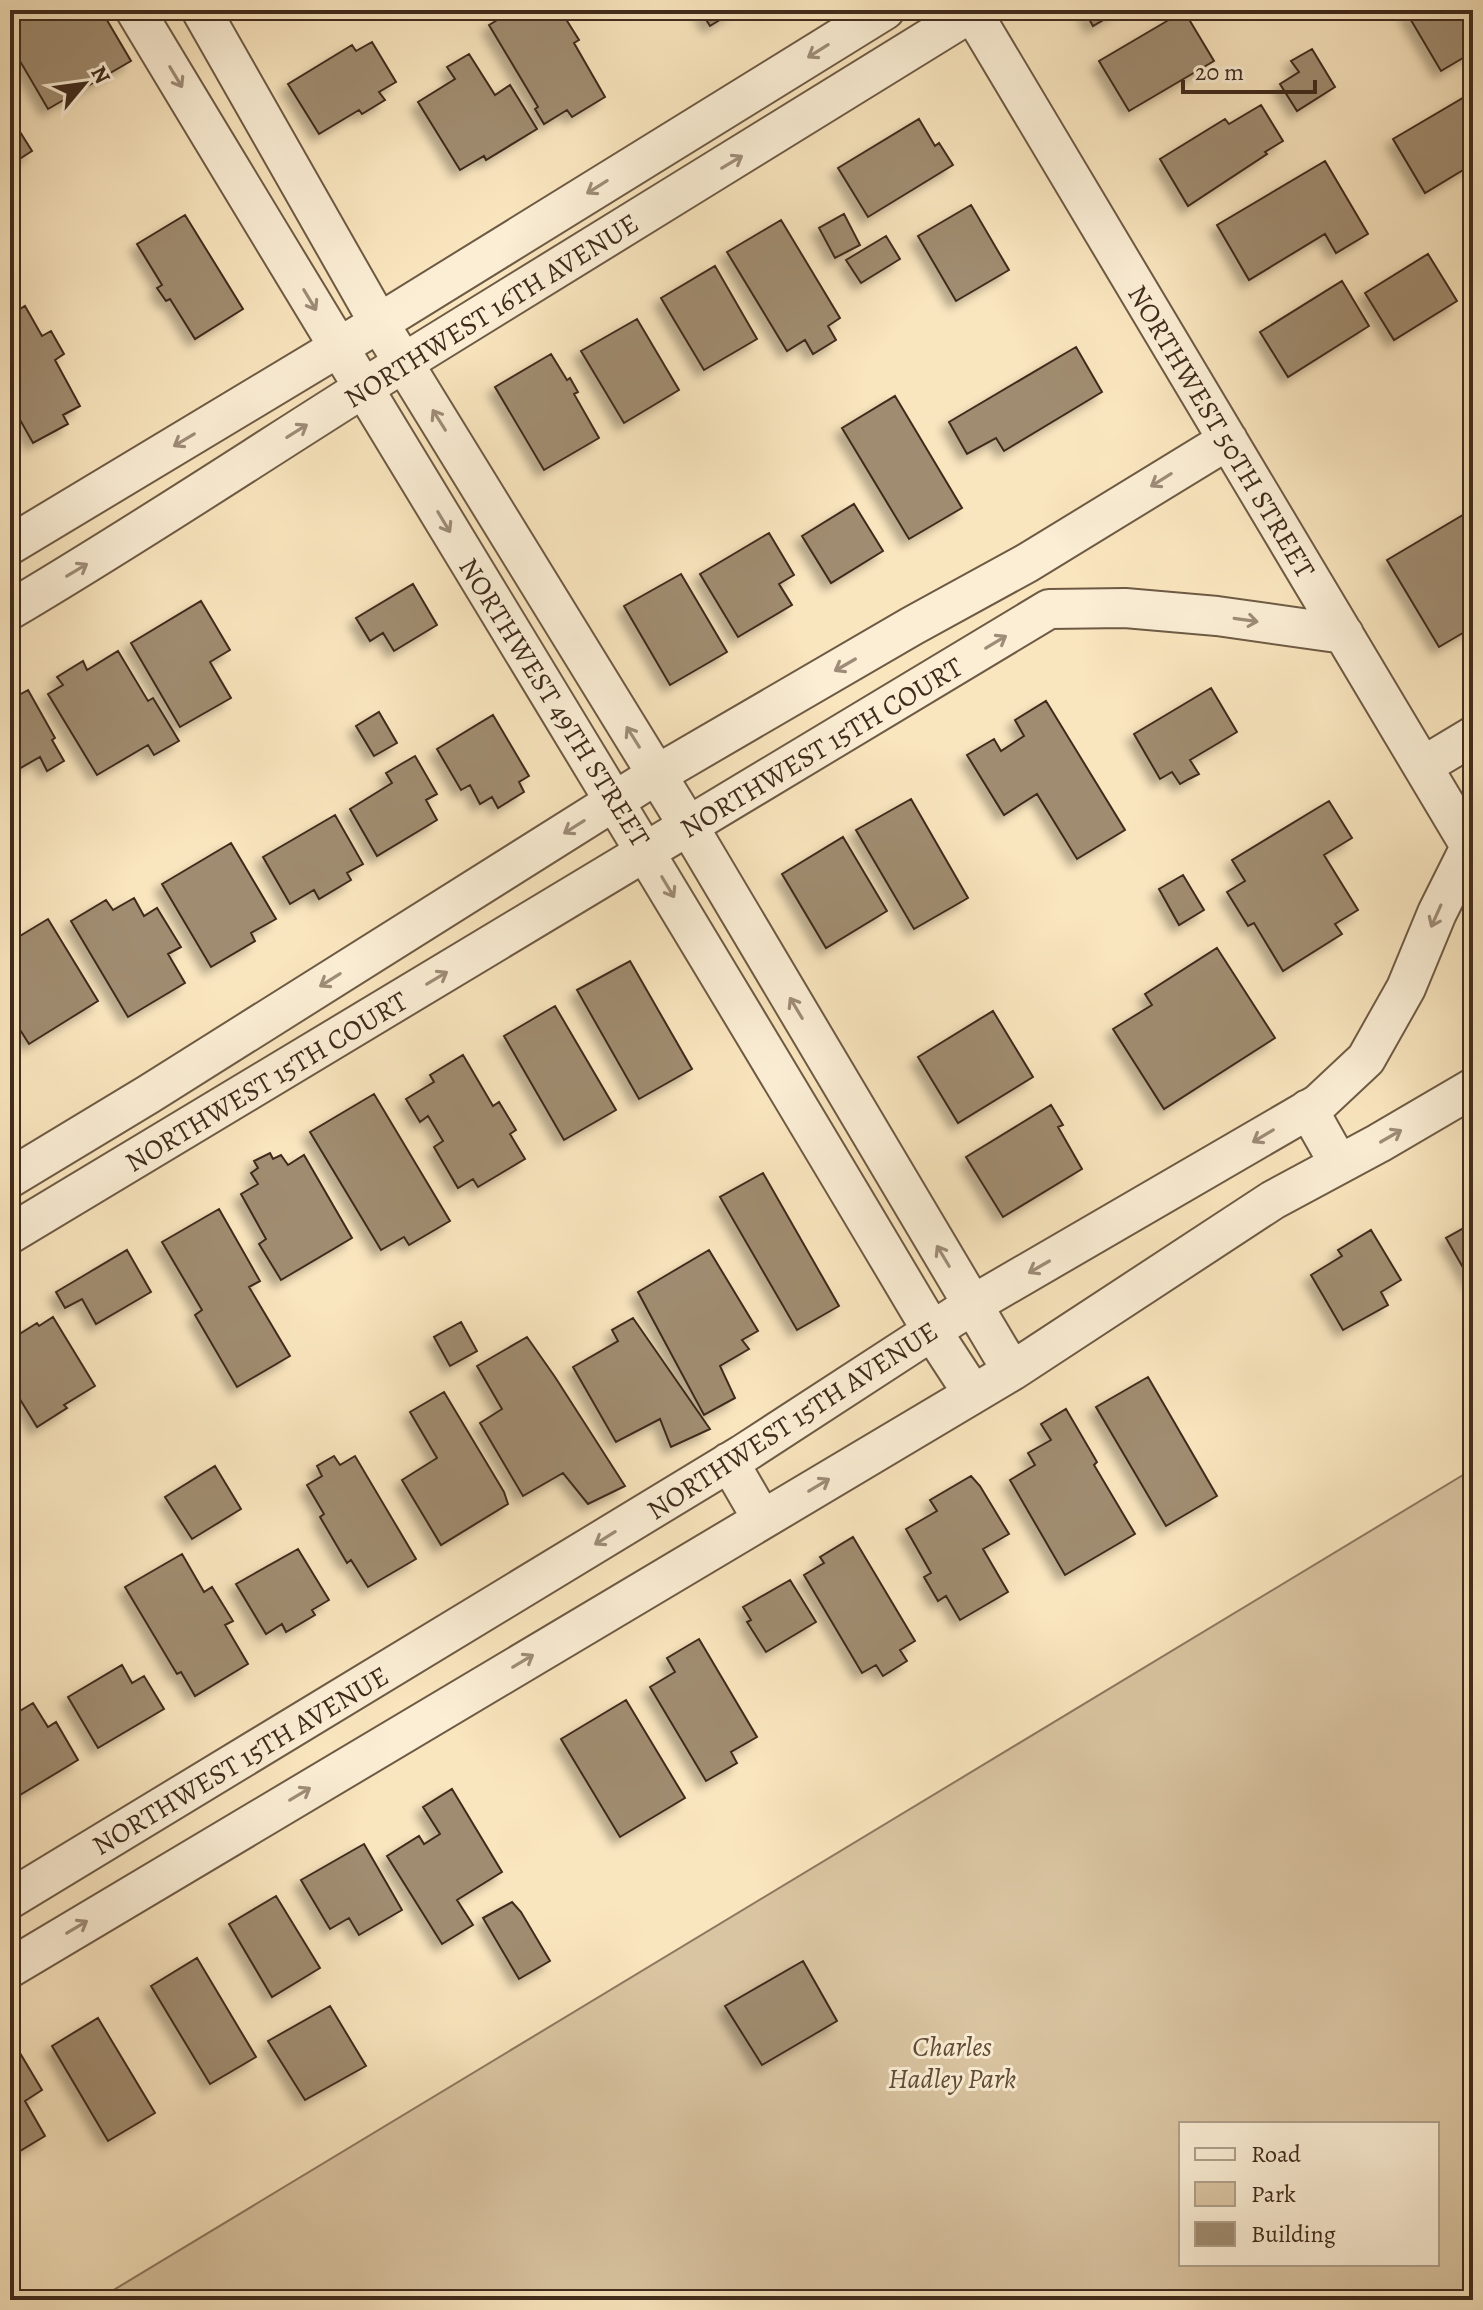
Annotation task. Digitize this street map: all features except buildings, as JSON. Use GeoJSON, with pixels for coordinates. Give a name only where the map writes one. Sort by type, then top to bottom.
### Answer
{"type":"FeatureCollection","features":[{"type":"Feature","properties":{"kind":"street","name":"NORTHWEST 49TH STREET"},"geometry":{"type":"LineString","coordinates":[[135,10],[647,852],[932,1331],[973,1394]]}},
{"type":"Feature","properties":{"kind":"street","name":"NORTHWEST 49TH STREET"},"geometry":{"type":"LineString","coordinates":[[201,10],[379,323],[689,827],[1012,1371]]}},
{"type":"Feature","properties":{"kind":"street","name":"NORTHWEST 16TH AVENUE"},"geometry":{"type":"LineString","coordinates":[[10,545],[379,323],[885,10]]}},
{"type":"Feature","properties":{"kind":"street","name":"NORTHWEST 16TH AVENUE"},"geometry":{"type":"LineString","coordinates":[[10,610],[972,11]]}},
{"type":"Feature","properties":{"kind":"street","name":"NORTHWEST 50TH STREET"},"geometry":{"type":"LineString","coordinates":[[972,11],[1472,849]]}},
{"type":"Feature","properties":{"kind":"street"},"geometry":{"type":"LineString","coordinates":[[200,118],[247,90]]}},
{"type":"Feature","properties":{"kind":"street"},"geometry":{"type":"LineString","coordinates":[[654,152],[678,194]]}},
{"type":"Feature","properties":{"kind":"street","name":"NORTHWEST 15TH COURT"},"geometry":{"type":"LineString","coordinates":[[10,1178],[656,775],[1027,563],[1228,440]]}},
{"type":"Feature","properties":{"kind":"street"},"geometry":{"type":"LineString","coordinates":[[1027,563],[1049,609],[1125,608],[1217,616],[1344,634]]}},
{"type":"Feature","properties":{"kind":"street","name":"NORTHWEST 15TH COURT"},"geometry":{"type":"LineString","coordinates":[[10,1234],[1049,609]]}},
{"type":"Feature","properties":{"kind":"street"},"geometry":{"type":"LineString","coordinates":[[1423,766],[1473,736]]}},
{"type":"Feature","properties":{"kind":"street","name":"NORTHWEST 15TH AVENUE"},"geometry":{"type":"LineString","coordinates":[[10,1899],[729,1462],[972,1305],[1318,1104],[1366,1059],[1406,988],[1437,913],[1472,849]]}},
{"type":"Feature","properties":{"kind":"street"},"geometry":{"type":"LineString","coordinates":[[789,1089],[829,1064]]}},
{"type":"Feature","properties":{"kind":"street"},"geometry":{"type":"LineString","coordinates":[[10,1968],[1012,1371],[1273,1200],[1473,1088]]}},
{"type":"Feature","properties":{"kind":"street"},"geometry":{"type":"LineString","coordinates":[[1308,1109],[1339,1164]]}},
{"type":"Feature","properties":{"kind":"street"},"geometry":{"type":"LineString","coordinates":[[79,1137],[103,1178]]}},
{"type":"Feature","properties":{"kind":"street"},"geometry":{"type":"LineString","coordinates":[[729,1462],[762,1519]]}},
{"type":"Feature","properties":{"kind":"street"},"geometry":{"type":"LineString","coordinates":[[394,1667],[425,1719]]}},
{"type":"Feature","properties":{"kind":"green space","name":"Charles Hadley Park"},"geometry":{"type":"Polygon","coordinates":[[[1473,1469],[1473,2300],[97,2300],[1473,1469]]]}}]}
